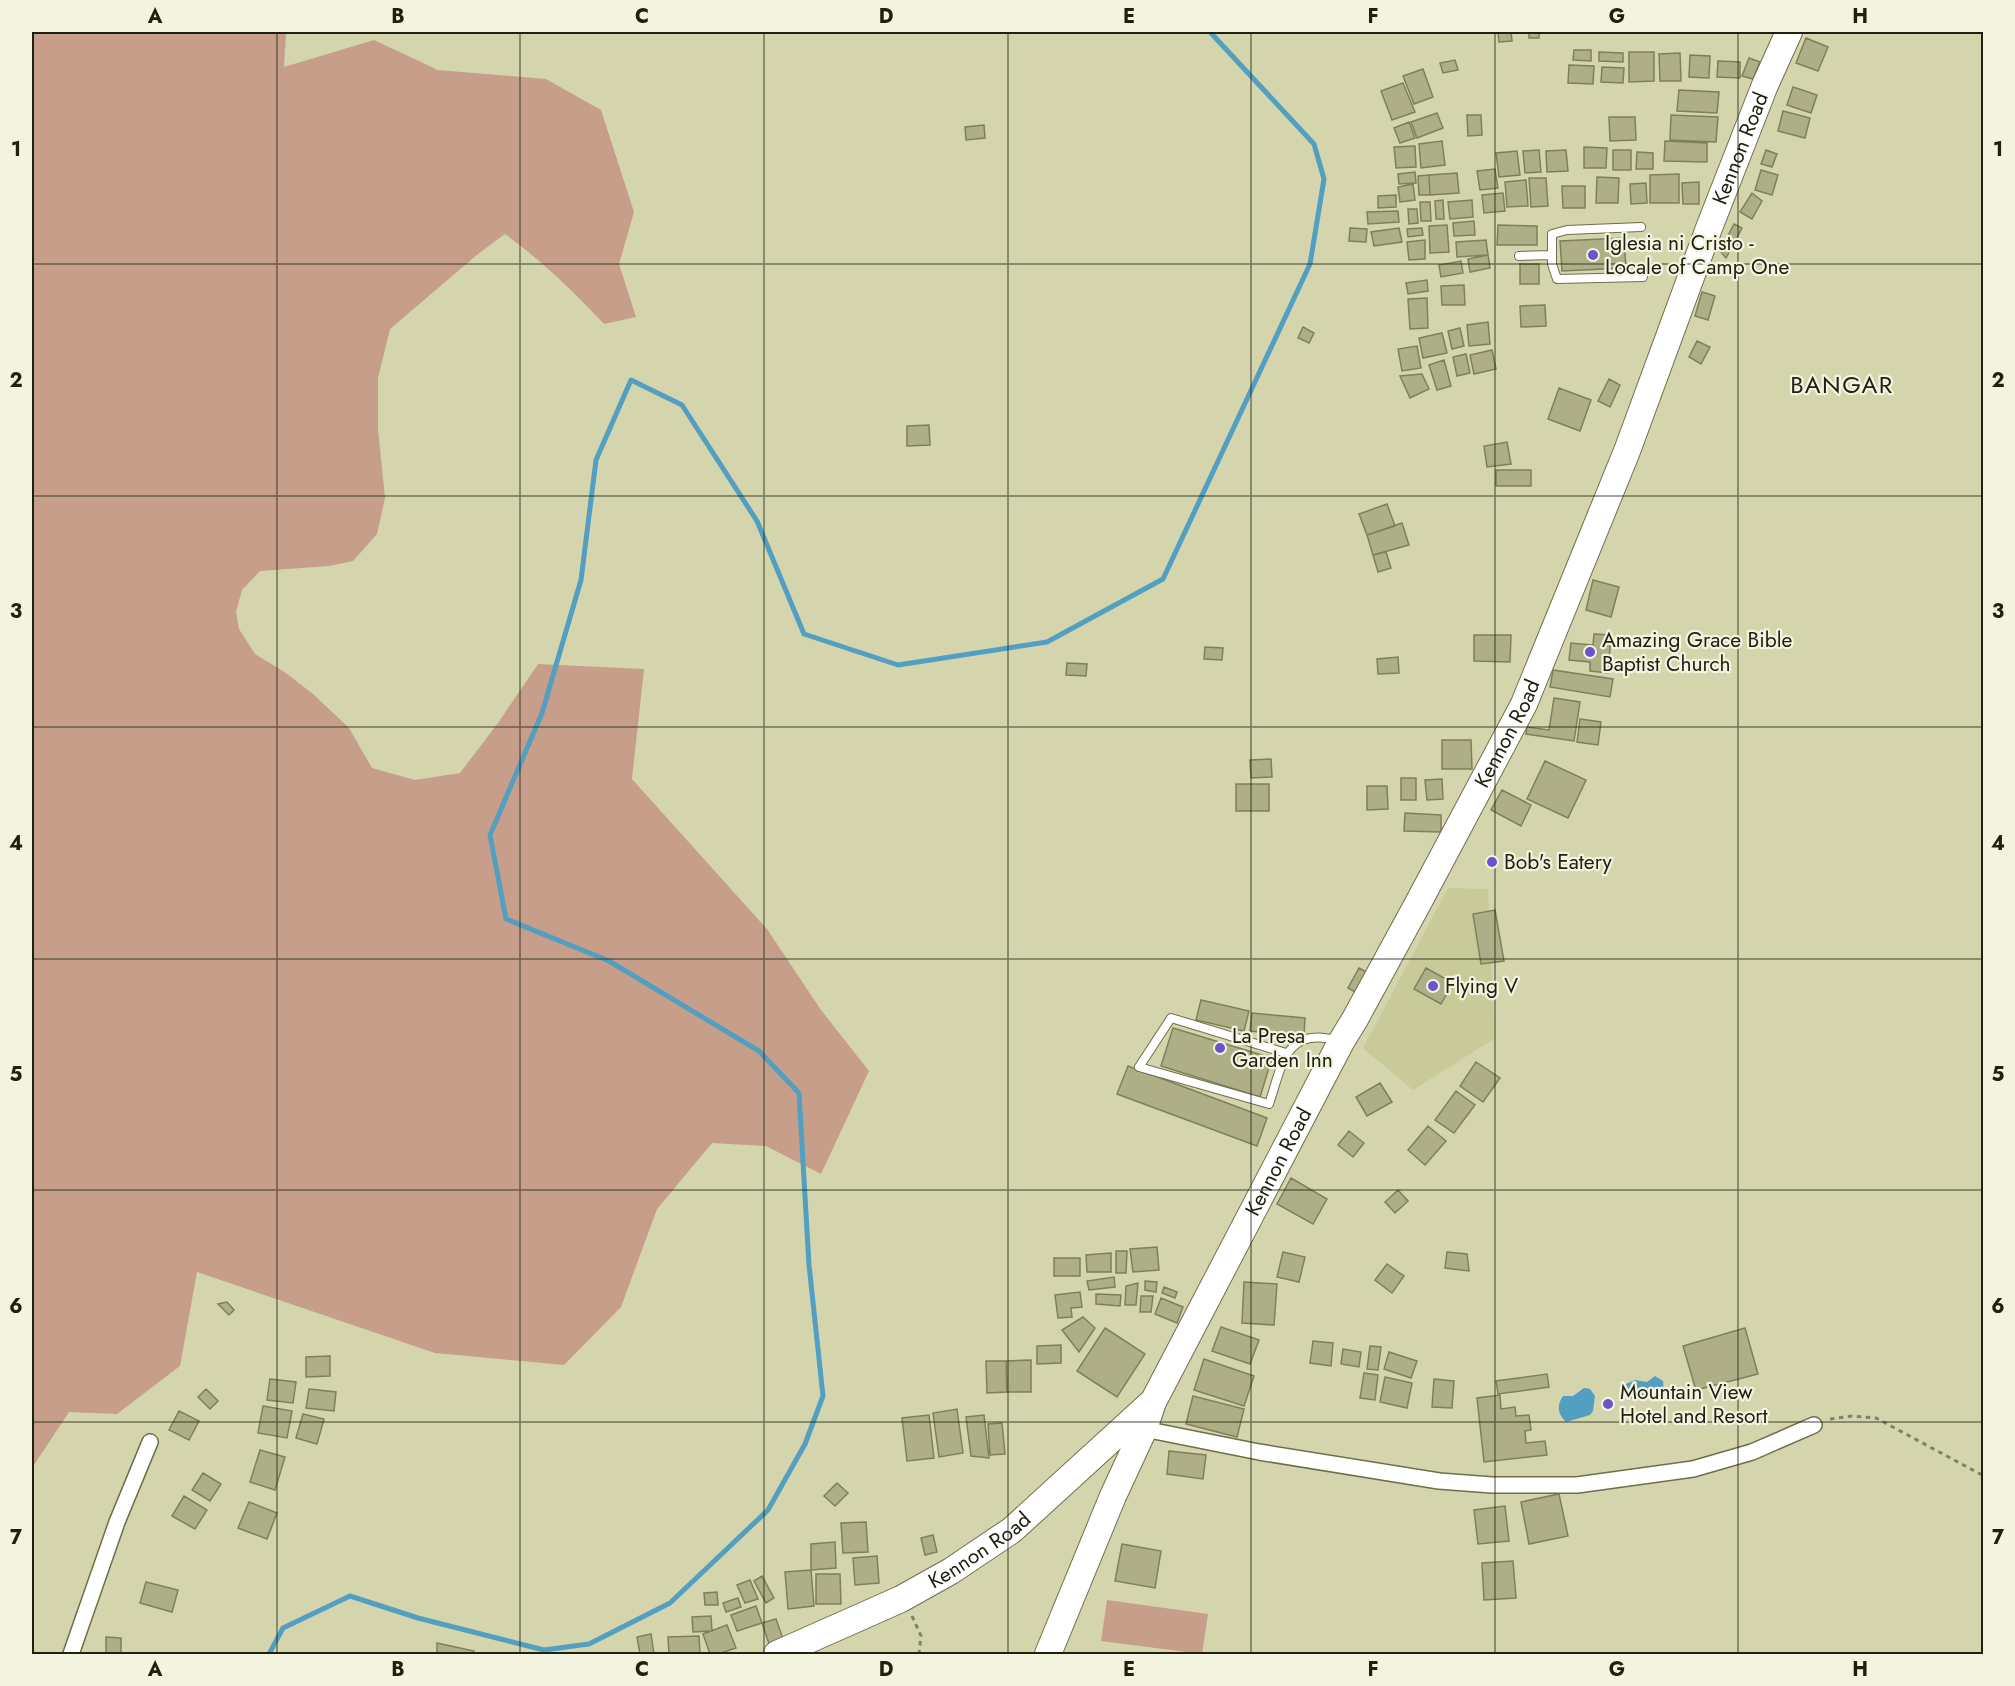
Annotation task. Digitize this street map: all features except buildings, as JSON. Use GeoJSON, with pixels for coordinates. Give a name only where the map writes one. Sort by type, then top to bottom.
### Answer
{"type":"FeatureCollection","features":[{"type":"Feature","properties":{"kind":"highway","name":"Kennon Road"},"geometry":{"type":"LineString","coordinates":[[1048,1654],[1113,1496],[1144,1429],[1153,1402],[1341,1042],[1360,1011],[1524,704],[1627,451],[1709,228],[1765,85],[1789,32]]}},
{"type":"Feature","properties":{"kind":"highway","name":"Kennon Road"},"geometry":{"type":"LineString","coordinates":[[777,1654],[902,1599],[951,1571],[1012,1530],[1153,1402]]}},
{"type":"Feature","properties":{"kind":"street"},"geometry":{"type":"LineString","coordinates":[[1144,1429],[1259,1452],[1439,1481],[1492,1485],[1577,1485],[1693,1469],[1752,1452],[1814,1425]]}},
{"type":"Feature","properties":{"kind":"street"},"geometry":{"type":"LineString","coordinates":[[71,1654],[117,1522],[150,1442]]}},
{"type":"Feature","properties":{"kind":"lane"},"geometry":{"type":"LineString","coordinates":[[1641,227],[1567,230],[1551,234],[1557,279],[1643,277]]}},
{"type":"Feature","properties":{"kind":"lane"},"geometry":{"type":"LineString","coordinates":[[1519,256],[1552,255]]}},
{"type":"Feature","properties":{"kind":"lane"},"geometry":{"type":"LineString","coordinates":[[1286,1053],[1171,1018],[1139,1067],[1269,1104],[1286,1053],[1292,1047],[1312,1036],[1341,1042]]}},
{"type":"Feature","properties":{"kind":"path"},"geometry":{"type":"LineString","coordinates":[[1814,1425],[1835,1418],[1852,1416],[1876,1418],[1983,1476]]}},
{"type":"Feature","properties":{"kind":"path"},"geometry":{"type":"LineString","coordinates":[[902,1599],[921,1636],[920,1654]]}},
{"type":"Feature","properties":{"kind":"shaded area"},"geometry":{"type":"Polygon","coordinates":[[[32,32],[286,32],[284,67],[374,40],[438,70],[546,79],[601,110],[634,212],[619,264],[636,317],[604,324],[557,277],[505,234],[478,254],[390,329],[378,378],[378,429],[385,498],[377,534],[353,561],[329,566],[260,571],[242,590],[236,612],[239,629],[255,654],[286,673],[313,694],[349,728],[372,768],[415,780],[460,773],[498,723],[538,664],[644,669],[632,779],[767,929],[821,1010],[869,1071],[821,1174],[766,1146],[712,1143],[657,1209],[621,1307],[564,1365],[435,1353],[197,1272],[180,1366],[117,1414],[69,1412],[32,1468],[32,32]]]}},
{"type":"Feature","properties":{"kind":"shaded area"},"geometry":{"type":"Polygon","coordinates":[[[1448,888],[1488,889],[1495,1038],[1413,1090],[1363,1048],[1448,888]]]}},
{"type":"Feature","properties":{"kind":"shaded area"},"geometry":{"type":"Polygon","coordinates":[[[1107,1600],[1208,1614],[1202,1654],[1101,1641],[1107,1600]]]}},
{"type":"Feature","properties":{"kind":"water"},"geometry":{"type":"Polygon","coordinates":[[[1655,1376],[1663,1381],[1664,1393],[1658,1400],[1646,1396],[1628,1399],[1626,1397],[1624,1392],[1626,1384],[1635,1380],[1647,1382],[1655,1376]]]}},
{"type":"Feature","properties":{"kind":"water"},"geometry":{"type":"Polygon","coordinates":[[[1584,1388],[1590,1389],[1595,1396],[1593,1411],[1590,1415],[1566,1422],[1561,1416],[1559,1403],[1563,1396],[1573,1396],[1584,1388]]]}},
{"type":"Feature","properties":{"kind":"waterway"},"geometry":{"type":"LineString","coordinates":[[269,1654],[283,1628],[350,1596],[418,1618],[544,1650],[589,1644],[670,1603],[768,1510],[805,1444],[823,1396],[809,1265],[799,1093],[759,1051],[609,961],[506,919],[490,835],[542,713],[581,580],[596,460],[631,380],[682,405],[757,521],[804,634],[898,665],[1047,642],[1163,579],[1310,264],[1324,179],[1314,144],[1210,32]]}},
{"type":"Feature","properties":{"kind":"place","name":"Iglesia ni Cristo - Locale of Camp One"},"geometry":{"type":"Point","coordinates":[1593,255]}},
{"type":"Feature","properties":{"kind":"place","name":"Amazing Grace Bible Baptist Church"},"geometry":{"type":"Point","coordinates":[1590,652]}},
{"type":"Feature","properties":{"kind":"place","name":"Bob's Eatery"},"geometry":{"type":"Point","coordinates":[1492,862]}},
{"type":"Feature","properties":{"kind":"place","name":"Flying V"},"geometry":{"type":"Point","coordinates":[1433,986]}},
{"type":"Feature","properties":{"kind":"place","name":"La Presa Garden Inn"},"geometry":{"type":"Point","coordinates":[1220,1048]}},
{"type":"Feature","properties":{"kind":"place","name":"Mountain View Hotel and Resort"},"geometry":{"type":"Point","coordinates":[1608,1404]}},
{"type":"Feature","properties":{"kind":"district","name":"BANGAR"},"geometry":{"type":"Point","coordinates":[1842,384]}}]}
